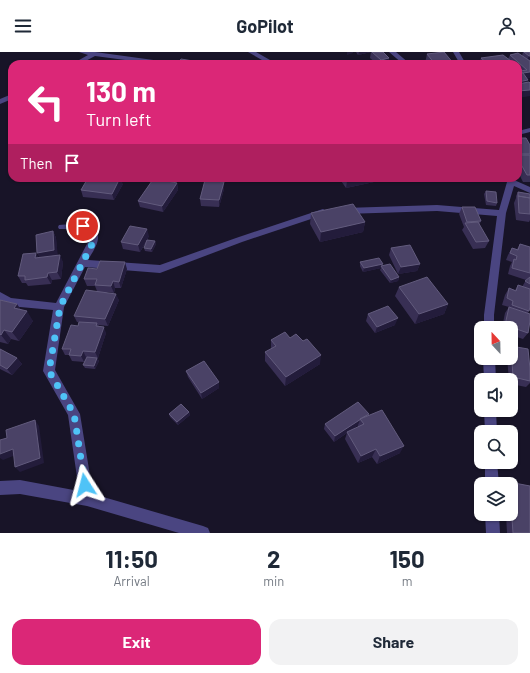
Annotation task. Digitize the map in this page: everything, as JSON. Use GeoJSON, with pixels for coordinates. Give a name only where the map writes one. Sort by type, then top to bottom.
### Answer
{"type":"FeatureCollection","features":[{"type":"Feature","properties":{"kind":"street"},"geometry":{"type":"LineString","coordinates":[[82,52],[138,60]]}},
{"type":"Feature","properties":{"kind":"street"},"geometry":{"type":"LineString","coordinates":[[251,52],[266,60]]}},
{"type":"Feature","properties":{"kind":"street"},"geometry":{"type":"LineString","coordinates":[[392,52],[402,60]]}},
{"type":"Feature","properties":{"kind":"street"},"geometry":{"type":"LineString","coordinates":[[83,60],[94,54]]}},
{"type":"Feature","properties":{"kind":"street"},"geometry":{"type":"LineString","coordinates":[[488,321],[488,315],[502,213],[510,182]]}},
{"type":"Feature","properties":{"kind":"street"},"geometry":{"type":"LineString","coordinates":[[514,182],[530,190]]}},
{"type":"Feature","properties":{"kind":"street"},"geometry":{"type":"LineString","coordinates":[[82,263],[160,269],[320,212],[437,208],[502,213]]}},
{"type":"Feature","properties":{"kind":"street"},"geometry":{"type":"LineString","coordinates":[[62,228],[83,226],[94,234],[93,242],[60,307],[49,371],[74,414],[87,499]]}},
{"type":"Feature","properties":{"kind":"street"},"geometry":{"type":"LineString","coordinates":[[0,296],[9,302],[60,307]]}},
{"type":"Feature","properties":{"kind":"street"},"geometry":{"type":"LineString","coordinates":[[0,488],[20,487],[87,499],[203,533]]}},
{"type":"Feature","properties":{"kind":"street"},"geometry":{"type":"LineString","coordinates":[[492,521],[493,533]]}},
{"type":"Feature","properties":{"kind":"building"},"geometry":{"type":"Polygon","coordinates":[[[372,52],[383,52],[389,58],[381,60],[372,52]]]}},
{"type":"Feature","properties":{"kind":"building"},"geometry":{"type":"Polygon","coordinates":[[[444,52],[451,60],[432,60],[427,54],[444,52]]]}},
{"type":"Feature","properties":{"kind":"building"},"geometry":{"type":"Polygon","coordinates":[[[524,52],[530,52],[530,56],[529,56],[524,52]]]}},
{"type":"Feature","properties":{"kind":"building"},"geometry":{"type":"Polygon","coordinates":[[[518,53],[530,61],[530,72],[522,72],[522,71],[527,70],[522,66],[522,60],[516,60],[510,55],[518,53]]]}},
{"type":"Feature","properties":{"kind":"building"},"geometry":{"type":"Polygon","coordinates":[[[503,55],[510,60],[483,60],[481,58],[503,55]]]}},
{"type":"Feature","properties":{"kind":"building"},"geometry":{"type":"Polygon","coordinates":[[[523,73],[528,80],[522,81],[523,73]]]}},
{"type":"Feature","properties":{"kind":"building"},"geometry":{"type":"Polygon","coordinates":[[[529,82],[530,90],[522,91],[522,83],[529,82]]]}},
{"type":"Feature","properties":{"kind":"building"},"geometry":{"type":"Polygon","coordinates":[[[522,138],[526,138],[530,145],[530,154],[522,154],[522,138]]]}},
{"type":"Feature","properties":{"kind":"building"},"geometry":{"type":"Polygon","coordinates":[[[522,155],[530,155],[530,175],[527,175],[522,166],[522,155]]]}},
{"type":"Feature","properties":{"kind":"building"},"geometry":{"type":"Polygon","coordinates":[[[86,182],[118,182],[112,194],[81,190],[86,182]]]}},
{"type":"Feature","properties":{"kind":"building"},"geometry":{"type":"Polygon","coordinates":[[[151,182],[177,183],[162,206],[138,201],[151,182]]]}},
{"type":"Feature","properties":{"kind":"building"},"geometry":{"type":"Polygon","coordinates":[[[204,182],[224,182],[219,200],[200,199],[204,182]]]}},
{"type":"Feature","properties":{"kind":"building"},"geometry":{"type":"Polygon","coordinates":[[[486,191],[496,192],[497,203],[487,201],[486,191]]]}},
{"type":"Feature","properties":{"kind":"building"},"geometry":{"type":"Polygon","coordinates":[[[518,192],[530,194],[530,198],[518,196],[518,192]]]}},
{"type":"Feature","properties":{"kind":"building"},"geometry":{"type":"Polygon","coordinates":[[[518,196],[530,198],[530,214],[519,213],[518,196]]]}},
{"type":"Feature","properties":{"kind":"building"},"geometry":{"type":"Polygon","coordinates":[[[353,204],[365,222],[321,232],[311,213],[353,204]]]}},
{"type":"Feature","properties":{"kind":"building"},"geometry":{"type":"Polygon","coordinates":[[[462,207],[475,207],[481,221],[467,222],[462,207]]]}},
{"type":"Feature","properties":{"kind":"building"},"geometry":{"type":"Polygon","coordinates":[[[478,222],[489,241],[476,242],[465,223],[478,222]]]}},
{"type":"Feature","properties":{"kind":"building"},"geometry":{"type":"Polygon","coordinates":[[[130,226],[147,229],[138,245],[121,242],[130,226]]]}},
{"type":"Feature","properties":{"kind":"building"},"geometry":{"type":"Polygon","coordinates":[[[53,231],[54,250],[37,253],[36,235],[53,231]]]}},
{"type":"Feature","properties":{"kind":"building"},"geometry":{"type":"Polygon","coordinates":[[[147,240],[155,241],[151,249],[144,248],[147,240]]]}},
{"type":"Feature","properties":{"kind":"building"},"geometry":{"type":"Polygon","coordinates":[[[520,244],[530,247],[530,273],[512,268],[514,259],[516,260],[517,256],[510,253],[512,248],[518,250],[520,244]]]}},
{"type":"Feature","properties":{"kind":"building"},"geometry":{"type":"Polygon","coordinates":[[[410,245],[420,264],[401,267],[391,248],[410,245]]]}},
{"type":"Feature","properties":{"kind":"building"},"geometry":{"type":"Polygon","coordinates":[[[36,253],[35,258],[60,255],[57,272],[48,273],[47,277],[25,280],[25,276],[18,276],[23,254],[36,253]]]}},
{"type":"Feature","properties":{"kind":"building"},"geometry":{"type":"Polygon","coordinates":[[[379,258],[383,264],[364,268],[360,262],[379,258]]]}},
{"type":"Feature","properties":{"kind":"building"},"geometry":{"type":"Polygon","coordinates":[[[100,261],[125,262],[119,282],[113,281],[111,286],[95,285],[97,279],[84,279],[88,268],[97,269],[100,261]]]}},
{"type":"Feature","properties":{"kind":"building"},"geometry":{"type":"Polygon","coordinates":[[[390,264],[399,277],[391,280],[381,266],[390,264]]]}},
{"type":"Feature","properties":{"kind":"building"},"geometry":{"type":"Polygon","coordinates":[[[427,277],[448,304],[419,314],[399,287],[427,277]]]}},
{"type":"Feature","properties":{"kind":"building"},"geometry":{"type":"Polygon","coordinates":[[[530,277],[530,284],[525,281],[530,277]]]}},
{"type":"Feature","properties":{"kind":"building"},"geometry":{"type":"Polygon","coordinates":[[[518,285],[530,289],[529,311],[512,305],[513,301],[507,298],[509,288],[516,291],[518,285]]]}},
{"type":"Feature","properties":{"kind":"building"},"geometry":{"type":"Polygon","coordinates":[[[86,290],[116,294],[105,319],[74,316],[86,290]]]}},
{"type":"Feature","properties":{"kind":"building"},"geometry":{"type":"Polygon","coordinates":[[[0,300],[17,304],[14,308],[27,311],[12,332],[4,330],[1,335],[0,334],[0,300]]]}},
{"type":"Feature","properties":{"kind":"building"},"geometry":{"type":"Polygon","coordinates":[[[388,306],[398,318],[377,327],[368,314],[388,306]]]}},
{"type":"Feature","properties":{"kind":"building"},"geometry":{"type":"Polygon","coordinates":[[[509,307],[530,314],[528,333],[518,330],[518,321],[506,321],[509,307]]]}},
{"type":"Feature","properties":{"kind":"building"},"geometry":{"type":"Polygon","coordinates":[[[79,322],[97,323],[96,326],[104,327],[95,352],[83,351],[81,356],[69,355],[71,349],[62,349],[71,325],[78,326],[79,322]]]}},
{"type":"Feature","properties":{"kind":"building"},"geometry":{"type":"Polygon","coordinates":[[[285,332],[290,338],[296,334],[303,341],[307,339],[321,355],[286,377],[265,352],[276,346],[271,340],[285,332]]]}},
{"type":"Feature","properties":{"kind":"building"},"geometry":{"type":"Polygon","coordinates":[[[518,347],[528,349],[530,381],[518,378],[518,373],[513,373],[512,365],[518,365],[518,347]]]}},
{"type":"Feature","properties":{"kind":"building"},"geometry":{"type":"Polygon","coordinates":[[[0,349],[17,358],[7,369],[0,365],[0,349]]]}},
{"type":"Feature","properties":{"kind":"building"},"geometry":{"type":"Polygon","coordinates":[[[87,357],[97,358],[94,366],[83,365],[87,357]]]}},
{"type":"Feature","properties":{"kind":"building"},"geometry":{"type":"Polygon","coordinates":[[[204,361],[219,382],[201,393],[186,371],[204,361]]]}},
{"type":"Feature","properties":{"kind":"building"},"geometry":{"type":"Polygon","coordinates":[[[358,402],[369,414],[335,436],[325,424],[358,402]]]}},
{"type":"Feature","properties":{"kind":"building"},"geometry":{"type":"Polygon","coordinates":[[[181,404],[189,412],[177,422],[169,414],[181,404]]]}},
{"type":"Feature","properties":{"kind":"building"},"geometry":{"type":"Polygon","coordinates":[[[382,410],[404,446],[380,456],[376,449],[361,456],[347,432],[364,424],[360,419],[382,410]]]}},
{"type":"Feature","properties":{"kind":"building"},"geometry":{"type":"Polygon","coordinates":[[[35,420],[40,458],[15,467],[13,449],[0,454],[0,440],[7,438],[6,430],[35,420]]]}},
{"type":"Feature","properties":{"kind":"building"},"geometry":{"type":"Polygon","coordinates":[[[518,484],[530,486],[530,533],[513,533],[512,521],[518,521],[518,484]]]}},
{"type":"Feature","properties":{"kind":"route"},"geometry":{"type":"LineString","coordinates":[[83,226],[94,234],[93,242],[60,307],[49,371],[74,414],[85,485]]}}]}
